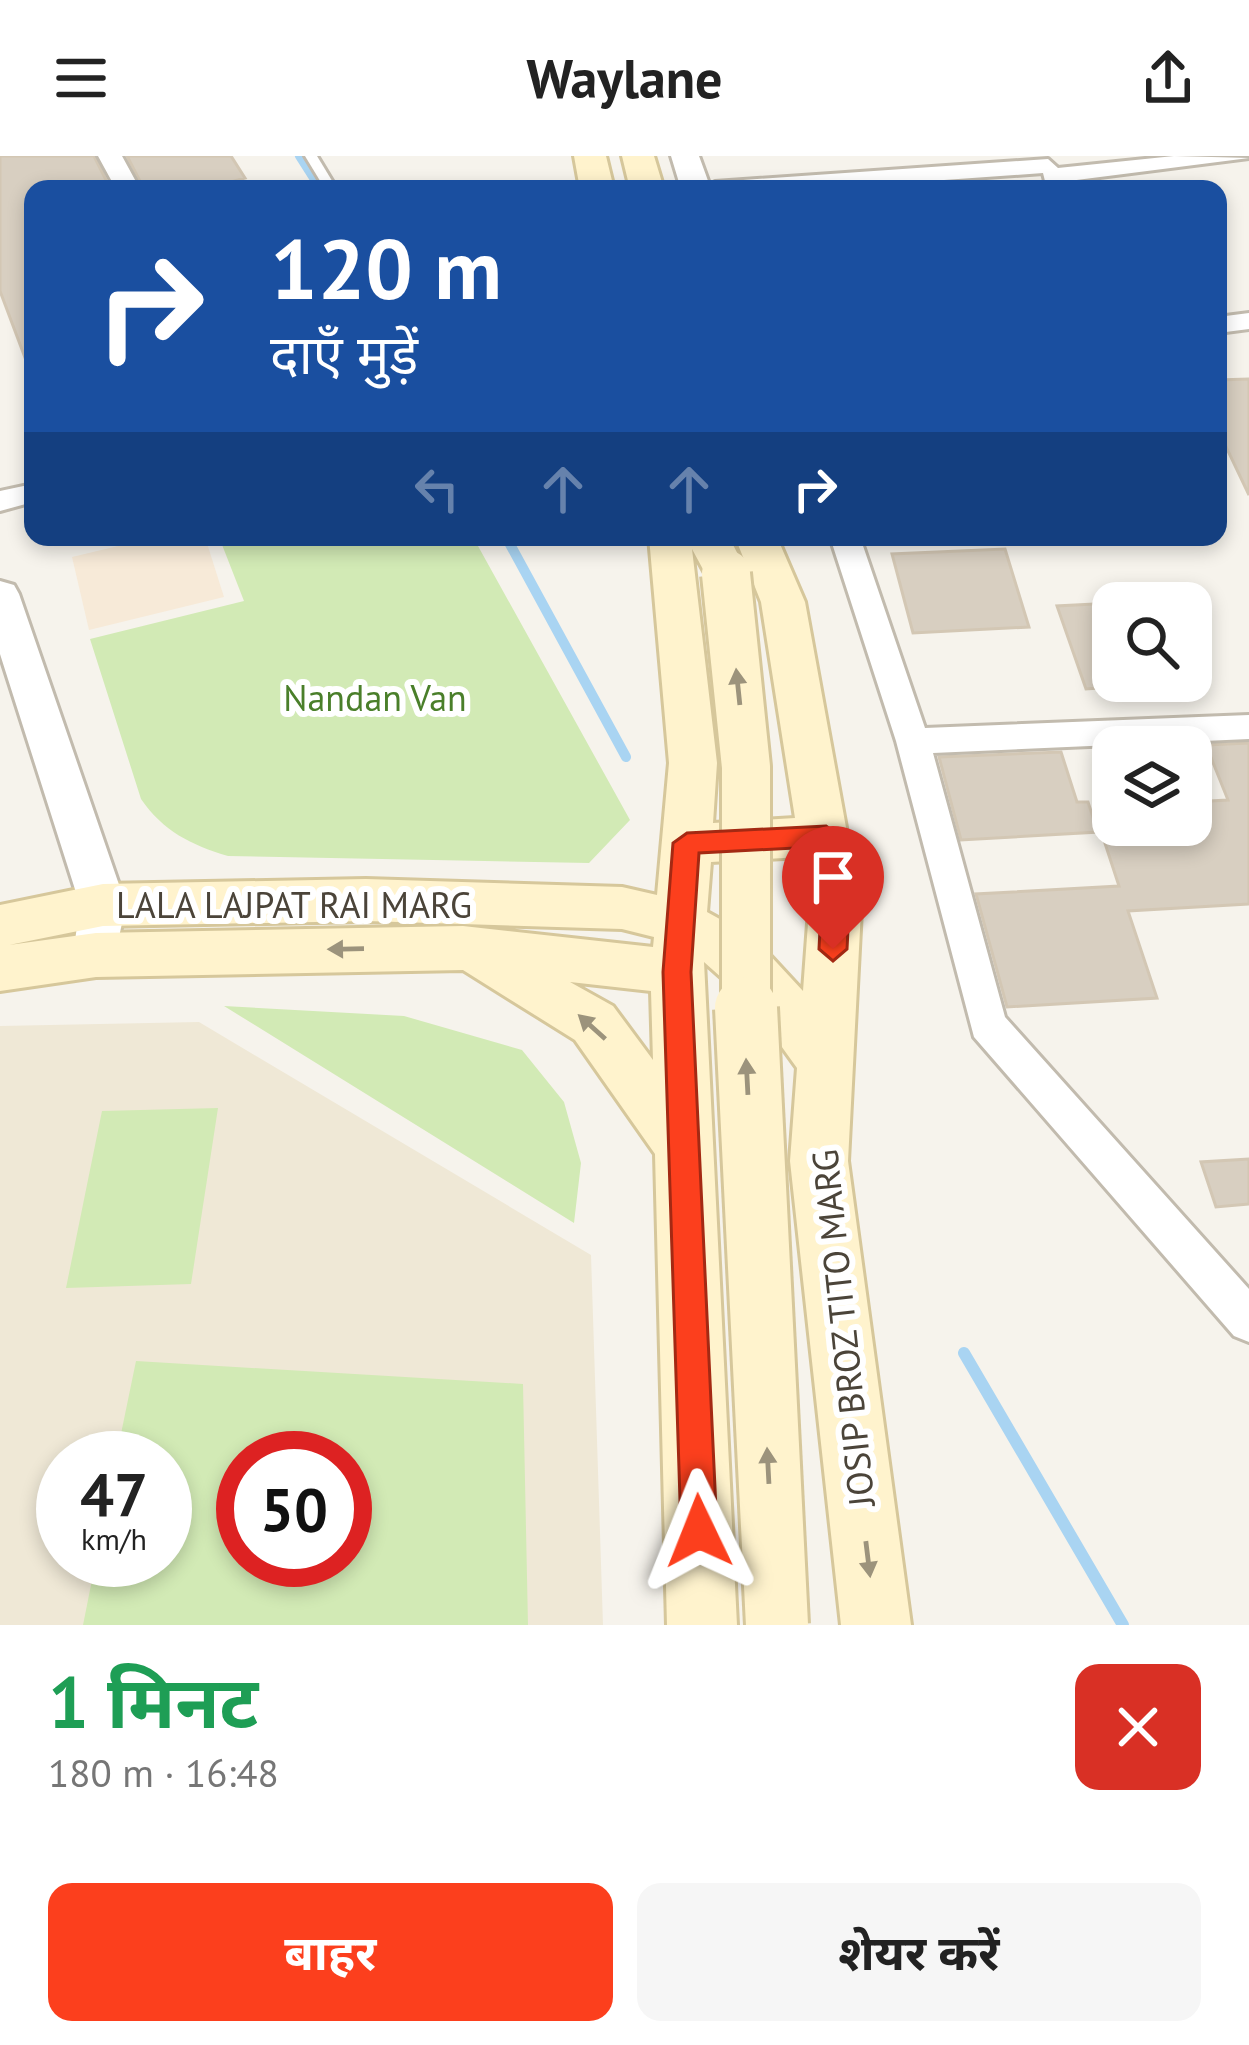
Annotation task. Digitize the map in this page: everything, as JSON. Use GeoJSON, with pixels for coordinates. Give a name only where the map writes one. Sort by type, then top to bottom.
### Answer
{"type":"FeatureCollection","features":[{"type":"Feature","properties":{"kind":"main road"},"geometry":{"type":"LineString","coordinates":[[671,546],[693,763],[678,947],[702,1625]]}},
{"type":"Feature","properties":{"kind":"main road","name":"JOSIP BROZ TITO MARG"},"geometry":{"type":"LineString","coordinates":[[730,550],[783,602],[826,836],[835,910],[819,1161],[875,1625]]}},
{"type":"Feature","properties":{"kind":"main road","name":"JOSIP BROZ TITO MARG"},"geometry":{"type":"LineString","coordinates":[[730,550],[746,766],[746,1059],[777,1625]]}},
{"type":"Feature","properties":{"kind":"main road"},"geometry":{"type":"LineString","coordinates":[[687,838],[826,836]]}},
{"type":"Feature","properties":{"kind":"main road"},"geometry":{"type":"LineString","coordinates":[[590,905],[628,893],[660,873],[687,838]]}},
{"type":"Feature","properties":{"kind":"main road","name":"LALA LAJPAT RAI MARG"},"geometry":{"type":"LineString","coordinates":[[0,969],[99,930],[366,900],[590,905]]}},
{"type":"Feature","properties":{"kind":"main road"},"geometry":{"type":"LineString","coordinates":[[590,905],[678,947],[754,970],[828,1067]]}},
{"type":"Feature","properties":{"kind":"main road","name":"LALA LAJPAT RAI MARG"},"geometry":{"type":"LineString","coordinates":[[0,926],[463,948],[678,947]]}},
{"type":"Feature","properties":{"kind":"main road"},"geometry":{"type":"LineString","coordinates":[[463,948],[594,1023],[688,1153]]}},
{"type":"Feature","properties":{"kind":"street"},"geometry":{"type":"LineString","coordinates":[[816,180],[883,174],[1051,172],[1239,156]]}},
{"type":"Feature","properties":{"kind":"street"},"geometry":{"type":"LineString","coordinates":[[848,546],[913,741],[988,1025],[1249,1321]]}},
{"type":"Feature","properties":{"kind":"street"},"geometry":{"type":"LineString","coordinates":[[0,594],[99,930]]}},
{"type":"Feature","properties":{"kind":"street"},"geometry":{"type":"LineString","coordinates":[[913,741],[1249,727]]}},
{"type":"Feature","properties":{"kind":"shaded area"},"geometry":{"type":"Polygon","coordinates":[[[118,546],[208,546],[224,597],[89,630],[72,557],[118,546]]]}},
{"type":"Feature","properties":{"kind":"shaded area"},"geometry":{"type":"Polygon","coordinates":[[[199,1022],[591,1255],[603,1625],[0,1625],[0,1026],[199,1022]]]}},
{"type":"Feature","properties":{"kind":"green space","name":"Nandan Van"},"geometry":{"type":"Polygon","coordinates":[[[223,546],[478,546],[630,820],[589,863],[228,856],[190,842],[168,828],[141,799],[90,639],[244,601],[223,546]]]}},
{"type":"Feature","properties":{"kind":"green space"},"geometry":{"type":"Polygon","coordinates":[[[224,1006],[404,1016],[522,1050],[564,1102],[581,1163],[574,1223],[224,1006]]]}},
{"type":"Feature","properties":{"kind":"green space"},"geometry":{"type":"Polygon","coordinates":[[[218,1108],[191,1284],[66,1288],[102,1111],[218,1108]]]}},
{"type":"Feature","properties":{"kind":"green space"},"geometry":{"type":"Polygon","coordinates":[[[136,1361],[523,1384],[528,1625],[83,1625],[91,1587],[192,1587],[192,1431],[122,1431],[136,1361]]]}},
{"type":"Feature","properties":{"kind":"building"},"geometry":{"type":"Polygon","coordinates":[[[0,156],[94,156],[106,180],[24,180],[24,355],[0,291],[0,156]]]}},
{"type":"Feature","properties":{"kind":"building"},"geometry":{"type":"Polygon","coordinates":[[[127,156],[231,156],[245,178],[238,180],[139,180],[127,156]]]}},
{"type":"Feature","properties":{"kind":"building"},"geometry":{"type":"Polygon","coordinates":[[[1249,379],[1249,495],[1227,449],[1227,380],[1249,379]]]}},
{"type":"Feature","properties":{"kind":"building"},"geometry":{"type":"Polygon","coordinates":[[[1005,549],[1029,627],[913,633],[892,554],[1005,549]]]}},
{"type":"Feature","properties":{"kind":"building"},"geometry":{"type":"Polygon","coordinates":[[[1092,604],[1092,689],[1086,689],[1057,606],[1092,604]]]}},
{"type":"Feature","properties":{"kind":"building"},"geometry":{"type":"Polygon","coordinates":[[[1249,743],[1249,904],[1128,911],[1157,998],[1007,1007],[976,894],[1119,886],[1106,846],[1212,846],[1212,801],[1228,800],[1212,760],[1212,745],[1249,743]]]}},
{"type":"Feature","properties":{"kind":"building"},"geometry":{"type":"Polygon","coordinates":[[[1061,752],[1077,802],[1088,802],[1092,832],[961,840],[939,757],[1061,752]]]}},
{"type":"Feature","properties":{"kind":"building"},"geometry":{"type":"Polygon","coordinates":[[[1249,1159],[1249,1204],[1216,1207],[1201,1162],[1249,1159]]]}},
{"type":"Feature","properties":{"kind":"waterway"},"geometry":{"type":"LineString","coordinates":[[299,156],[314,180]]}},
{"type":"Feature","properties":{"kind":"waterway"},"geometry":{"type":"LineString","coordinates":[[511,546],[626,757]]}},
{"type":"Feature","properties":{"kind":"waterway"},"geometry":{"type":"LineString","coordinates":[[964,1353],[1123,1625]]}},
{"type":"Feature","properties":{"kind":"route"},"geometry":{"type":"LineString","coordinates":[[699,1531],[688,1153],[677,972],[687,843],[826,836],[835,910],[833,949]]}}]}
